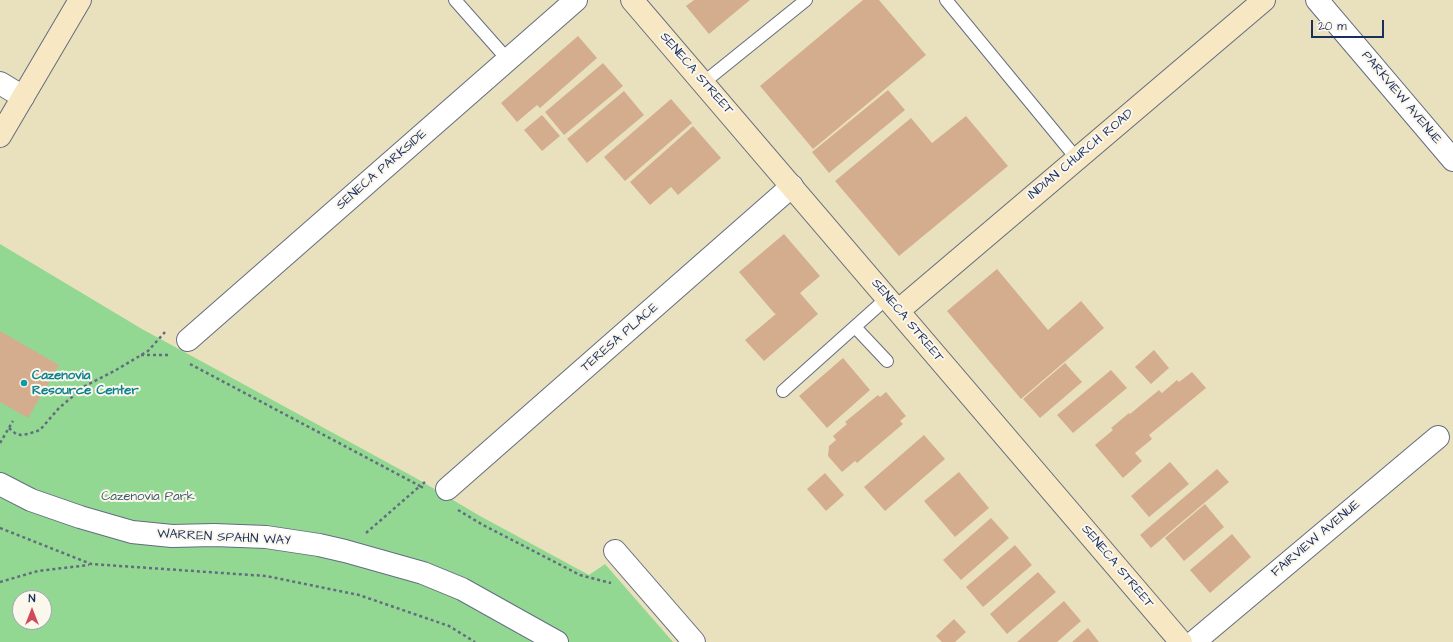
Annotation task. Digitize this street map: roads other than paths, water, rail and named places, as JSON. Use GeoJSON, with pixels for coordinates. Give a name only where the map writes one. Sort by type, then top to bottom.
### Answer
{"type":"FeatureCollection","features":[{"type":"Feature","properties":{"kind":"main road"},"geometry":{"type":"LineString","coordinates":[[0,136],[80,0]]}},
{"type":"Feature","properties":{"kind":"main road","name":"SENECA STREET"},"geometry":{"type":"LineString","coordinates":[[632,0],[1180,642]]}},
{"type":"Feature","properties":{"kind":"main road","name":"INDIAN CHURCH ROAD"},"geometry":{"type":"LineString","coordinates":[[893,304],[1077,159],[1264,0]]}},
{"type":"Feature","properties":{"kind":"street","name":"SENECA PARKSIDE"},"geometry":{"type":"LineString","coordinates":[[180,347],[576,0]]}},
{"type":"Feature","properties":{"kind":"street","name":"PARKVIEW AVENUE"},"geometry":{"type":"LineString","coordinates":[[1317,0],[1453,160]]}},
{"type":"Feature","properties":{"kind":"street"},"geometry":{"type":"LineString","coordinates":[[0,83],[23,97]]}},
{"type":"Feature","properties":{"kind":"street","name":"TERESA PLACE"},"geometry":{"type":"LineString","coordinates":[[443,496],[792,186]]}},
{"type":"Feature","properties":{"kind":"street","name":"FAIRVIEW AVENUE"},"geometry":{"type":"LineString","coordinates":[[1194,642],[1438,437]]}},
{"type":"Feature","properties":{"kind":"street","name":"WARREN SPAHN WAY"},"geometry":{"type":"LineString","coordinates":[[0,484],[31,500],[80,517],[132,532],[172,536],[214,535],[266,537],[319,545],[423,573],[462,589],[557,642]]}},
{"type":"Feature","properties":{"kind":"street"},"geometry":{"type":"LineString","coordinates":[[616,551],[694,642]]}},
{"type":"Feature","properties":{"kind":"lane"},"geometry":{"type":"LineString","coordinates":[[456,0],[508,60]]}},
{"type":"Feature","properties":{"kind":"lane"},"geometry":{"type":"LineString","coordinates":[[703,83],[806,0]]}},
{"type":"Feature","properties":{"kind":"lane"},"geometry":{"type":"LineString","coordinates":[[946,0],[1077,159]]}},
{"type":"Feature","properties":{"kind":"lane"},"geometry":{"type":"LineString","coordinates":[[783,391],[855,327],[893,304]]}},
{"type":"Feature","properties":{"kind":"lane"},"geometry":{"type":"LineString","coordinates":[[855,327],[887,361]]}},
{"type":"Feature","properties":{"kind":"place","name":"Cazenovia Resource Center"},"geometry":{"type":"Point","coordinates":[24,383]}},
{"type":"Feature","properties":{"kind":"park label","name":"Cazenovia Park"},"geometry":{"type":"Point","coordinates":[148,497]}}]}
